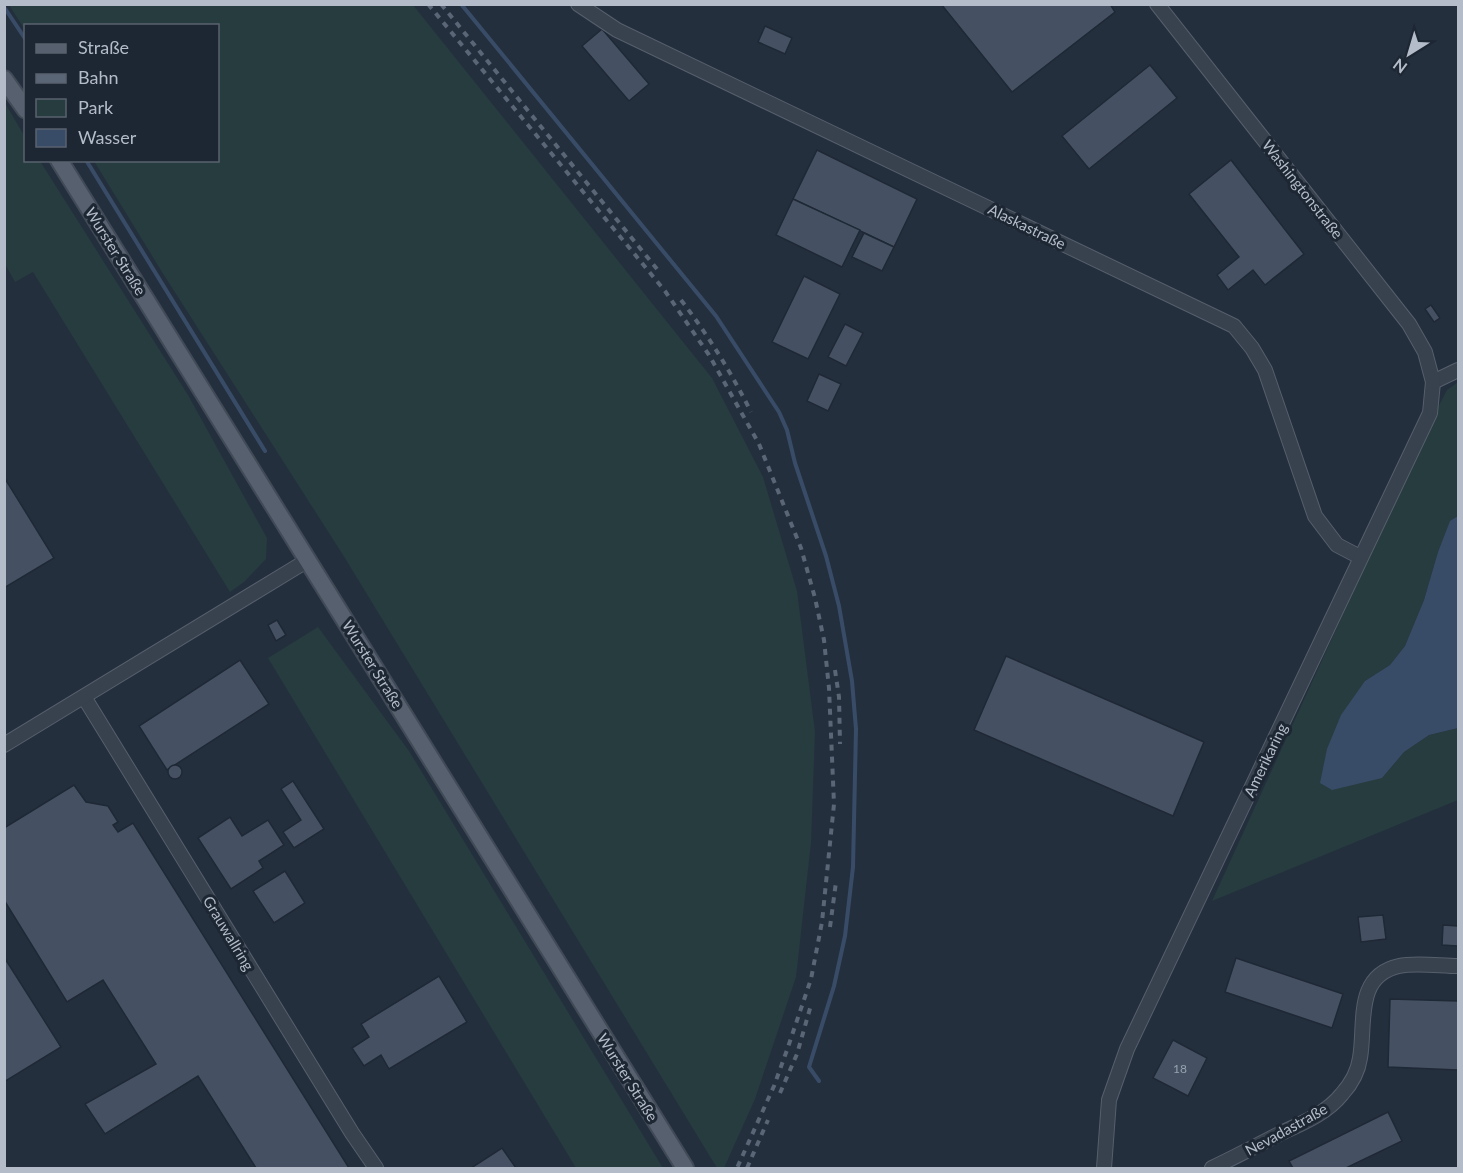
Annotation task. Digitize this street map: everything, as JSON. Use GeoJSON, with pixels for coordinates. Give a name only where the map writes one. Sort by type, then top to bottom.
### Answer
{"type":"FeatureCollection","features":[{"type":"Feature","properties":{"kind":"main road"},"geometry":{"type":"LineString","coordinates":[[4,79],[24,107]]}},
{"type":"Feature","properties":{"kind":"main road","name":"Wurster Straße"},"geometry":{"type":"LineString","coordinates":[[60,162],[685,1168]]}},
{"type":"Feature","properties":{"kind":"street","name":"Alaskastraße"},"geometry":{"type":"LineString","coordinates":[[578,4],[617,30],[1234,326],[1252,348],[1265,370],[1315,516],[1337,545],[1360,557]]}},
{"type":"Feature","properties":{"kind":"street","name":"Washingtonstraße"},"geometry":{"type":"LineString","coordinates":[[1157,4],[1409,324],[1425,352],[1433,382]]}},
{"type":"Feature","properties":{"kind":"street"},"geometry":{"type":"LineString","coordinates":[[1433,382],[1458,370]]}},
{"type":"Feature","properties":{"kind":"street","name":"Amerikaring"},"geometry":{"type":"LineString","coordinates":[[1104,1168],[1109,1100],[1127,1049],[1430,412],[1433,382]]}},
{"type":"Feature","properties":{"kind":"street"},"geometry":{"type":"LineString","coordinates":[[4,745],[308,560]]}},
{"type":"Feature","properties":{"kind":"street","name":"Grauwallring"},"geometry":{"type":"LineString","coordinates":[[84,697],[352,1134],[376,1168]]}},
{"type":"Feature","properties":{"kind":"street","name":"Nevadastraße"},"geometry":{"type":"LineString","coordinates":[[1212,1168],[1316,1116],[1341,1096],[1358,1070],[1365,1003],[1369,989],[1377,977],[1389,969],[1402,965],[1458,966]]}},
{"type":"Feature","properties":{"kind":"green space"},"geometry":{"type":"Polygon","coordinates":[[[9,5],[413,5],[712,378],[763,477],[797,591],[815,732],[811,843],[796,977],[755,1099],[724,1168],[717,1168],[343,555],[162,272],[95,162],[219,162],[219,24],[24,24],[24,28],[9,5]]]}},
{"type":"Feature","properties":{"kind":"green space"},"geometry":{"type":"Polygon","coordinates":[[[5,103],[24,135],[24,162],[41,162],[188,395],[267,538],[266,559],[244,582],[230,592],[33,272],[15,282],[5,264],[5,103]]]}},
{"type":"Feature","properties":{"kind":"green space"},"geometry":{"type":"Polygon","coordinates":[[[1458,382],[1458,516],[1450,522],[1438,552],[1424,600],[1405,646],[1390,665],[1365,681],[1382,778],[1404,752],[1429,735],[1458,728],[1458,800],[1212,901],[1434,415],[1447,390],[1458,382]]]}},
{"type":"Feature","properties":{"kind":"green space"},"geometry":{"type":"Polygon","coordinates":[[[318,627],[409,751],[663,1168],[576,1168],[268,658],[318,627]]]}},
{"type":"Feature","properties":{"kind":"water"},"geometry":{"type":"Polygon","coordinates":[[[1458,516],[1458,728],[1429,735],[1404,752],[1382,778],[1332,790],[1320,783],[1327,749],[1341,715],[1365,681],[1390,665],[1405,646],[1424,600],[1450,521],[1458,516]]]}},
{"type":"Feature","properties":{"kind":"building"},"geometry":{"type":"Polygon","coordinates":[[[941,4],[1110,4],[1115,12],[1012,92],[941,4]]]}},
{"type":"Feature","properties":{"kind":"building"},"geometry":{"type":"Polygon","coordinates":[[[765,26],[792,38],[785,54],[758,42],[765,26]]]}},
{"type":"Feature","properties":{"kind":"building"},"geometry":{"type":"Polygon","coordinates":[[[602,29],[649,84],[629,101],[582,46],[602,29]]]}},
{"type":"Feature","properties":{"kind":"building"},"geometry":{"type":"Polygon","coordinates":[[[1150,65],[1177,98],[1089,169],[1062,136],[1150,65]]]}},
{"type":"Feature","properties":{"kind":"building"},"geometry":{"type":"Polygon","coordinates":[[[817,150],[917,199],[894,247],[793,199],[817,150]]]}},
{"type":"Feature","properties":{"kind":"building"},"geometry":{"type":"Polygon","coordinates":[[[1231,160],[1304,254],[1265,285],[1253,270],[1228,290],[1217,275],[1239,257],[1189,194],[1231,160]]]}},
{"type":"Feature","properties":{"kind":"building"},"geometry":{"type":"Polygon","coordinates":[[[793,199],[860,230],[842,267],[776,235],[793,199]]]}},
{"type":"Feature","properties":{"kind":"building"},"geometry":{"type":"Polygon","coordinates":[[[864,233],[894,247],[882,271],[852,257],[864,233]]]}},
{"type":"Feature","properties":{"kind":"building"},"geometry":{"type":"Polygon","coordinates":[[[804,276],[840,294],[808,359],[772,342],[804,276]]]}},
{"type":"Feature","properties":{"kind":"building"},"geometry":{"type":"Polygon","coordinates":[[[1431,305],[1440,318],[1434,322],[1425,309],[1431,305]]]}},
{"type":"Feature","properties":{"kind":"building"},"geometry":{"type":"Polygon","coordinates":[[[845,324],[863,333],[846,366],[828,357],[845,324]]]}},
{"type":"Feature","properties":{"kind":"building"},"geometry":{"type":"Polygon","coordinates":[[[819,374],[841,384],[828,411],[807,401],[819,374]]]}},
{"type":"Feature","properties":{"kind":"building"},"geometry":{"type":"Polygon","coordinates":[[[4,477],[54,558],[4,588],[4,477]]]}},
{"type":"Feature","properties":{"kind":"building"},"geometry":{"type":"Polygon","coordinates":[[[277,620],[286,635],[276,641],[268,625],[277,620]]]}},
{"type":"Feature","properties":{"kind":"building"},"geometry":{"type":"Polygon","coordinates":[[[1006,656],[1204,742],[1173,816],[974,730],[1006,656]]]}},
{"type":"Feature","properties":{"kind":"building"},"geometry":{"type":"Polygon","coordinates":[[[240,660],[269,704],[167,770],[139,726],[240,660]]]}},
{"type":"Feature","properties":{"kind":"building"},"geometry":{"type":"Polygon","coordinates":[[[175,765],[180,767],[182,772],[180,777],[175,779],[170,777],[168,772],[170,767],[175,765]]]}},
{"type":"Feature","properties":{"kind":"building"},"geometry":{"type":"Polygon","coordinates":[[[293,781],[324,829],[294,848],[283,832],[301,820],[281,789],[293,781]]]}},
{"type":"Feature","properties":{"kind":"building"},"geometry":{"type":"Polygon","coordinates":[[[74,785],[86,802],[108,806],[118,822],[113,825],[118,832],[133,823],[349,1168],[256,1168],[198,1076],[105,1134],[85,1104],[156,1064],[103,980],[67,1002],[4,900],[4,828],[74,785]]]}},
{"type":"Feature","properties":{"kind":"building"},"geometry":{"type":"Polygon","coordinates":[[[230,817],[242,836],[268,820],[284,845],[259,861],[263,868],[231,889],[198,838],[230,817]]]}},
{"type":"Feature","properties":{"kind":"building"},"geometry":{"type":"Polygon","coordinates":[[[285,871],[305,903],[274,923],[253,891],[285,871]]]}},
{"type":"Feature","properties":{"kind":"building"},"geometry":{"type":"Polygon","coordinates":[[[1383,915],[1386,939],[1361,942],[1358,917],[1383,915]]]}},
{"type":"Feature","properties":{"kind":"building"},"geometry":{"type":"Polygon","coordinates":[[[1443,925],[1458,926],[1458,946],[1442,945],[1443,925]]]}},
{"type":"Feature","properties":{"kind":"building"},"geometry":{"type":"Polygon","coordinates":[[[4,957],[61,1047],[4,1082],[4,957]]]}},
{"type":"Feature","properties":{"kind":"building"},"geometry":{"type":"Polygon","coordinates":[[[1236,958],[1343,994],[1332,1028],[1225,992],[1236,958]]]}},
{"type":"Feature","properties":{"kind":"building"},"geometry":{"type":"Polygon","coordinates":[[[439,976],[467,1022],[389,1069],[381,1055],[364,1066],[352,1048],[369,1037],[361,1024],[439,976]]]}},
{"type":"Feature","properties":{"kind":"building"},"geometry":{"type":"Polygon","coordinates":[[[1390,999],[1458,1001],[1458,1070],[1388,1067],[1390,999]]]}},
{"type":"Feature","properties":{"kind":"building"},"geometry":{"type":"Polygon","coordinates":[[[1173,1040],[1207,1058],[1188,1096],[1153,1078],[1173,1040]]]}},
{"type":"Feature","properties":{"kind":"building"},"geometry":{"type":"Polygon","coordinates":[[[1388,1112],[1402,1141],[1346,1168],[1293,1168],[1289,1161],[1388,1112]]]}},
{"type":"Feature","properties":{"kind":"building"},"geometry":{"type":"Polygon","coordinates":[[[502,1148],[516,1168],[471,1168],[502,1148]]]}},
{"type":"Feature","properties":{"kind":"waterway"},"geometry":{"type":"LineString","coordinates":[[461,4],[716,316],[779,412],[787,430],[839,606],[852,681],[856,729],[853,867],[845,936],[834,986],[809,1067],[819,1081]]}},
{"type":"Feature","properties":{"kind":"waterway"},"geometry":{"type":"LineString","coordinates":[[4,7],[24,37]]}},
{"type":"Feature","properties":{"kind":"waterway"},"geometry":{"type":"LineString","coordinates":[[87,162],[265,451]]}},
{"type":"Feature","properties":{"kind":"railway"},"geometry":{"type":"LineString","coordinates":[[428,4],[665,291],[709,355],[759,444],[801,548],[815,598],[824,640],[829,688],[834,804],[822,922],[811,979],[787,1050],[774,1086],[737,1168]]}},
{"type":"Feature","properties":{"kind":"railway"},"geometry":{"type":"LineString","coordinates":[[441,4],[657,269]]}},
{"type":"Feature","properties":{"kind":"railway"},"geometry":{"type":"LineString","coordinates":[[681,300],[719,354],[751,412]]}},
{"type":"Feature","properties":{"kind":"railway"},"geometry":{"type":"LineString","coordinates":[[835,670],[839,697],[840,744]]}},
{"type":"Feature","properties":{"kind":"railway"},"geometry":{"type":"LineString","coordinates":[[830,927],[836,882]]}},
{"type":"Feature","properties":{"kind":"railway"},"geometry":{"type":"LineString","coordinates":[[780,1093],[797,1054],[811,1005]]}},
{"type":"Feature","properties":{"kind":"railway"},"geometry":{"type":"LineString","coordinates":[[747,1168],[768,1120]]}}]}
